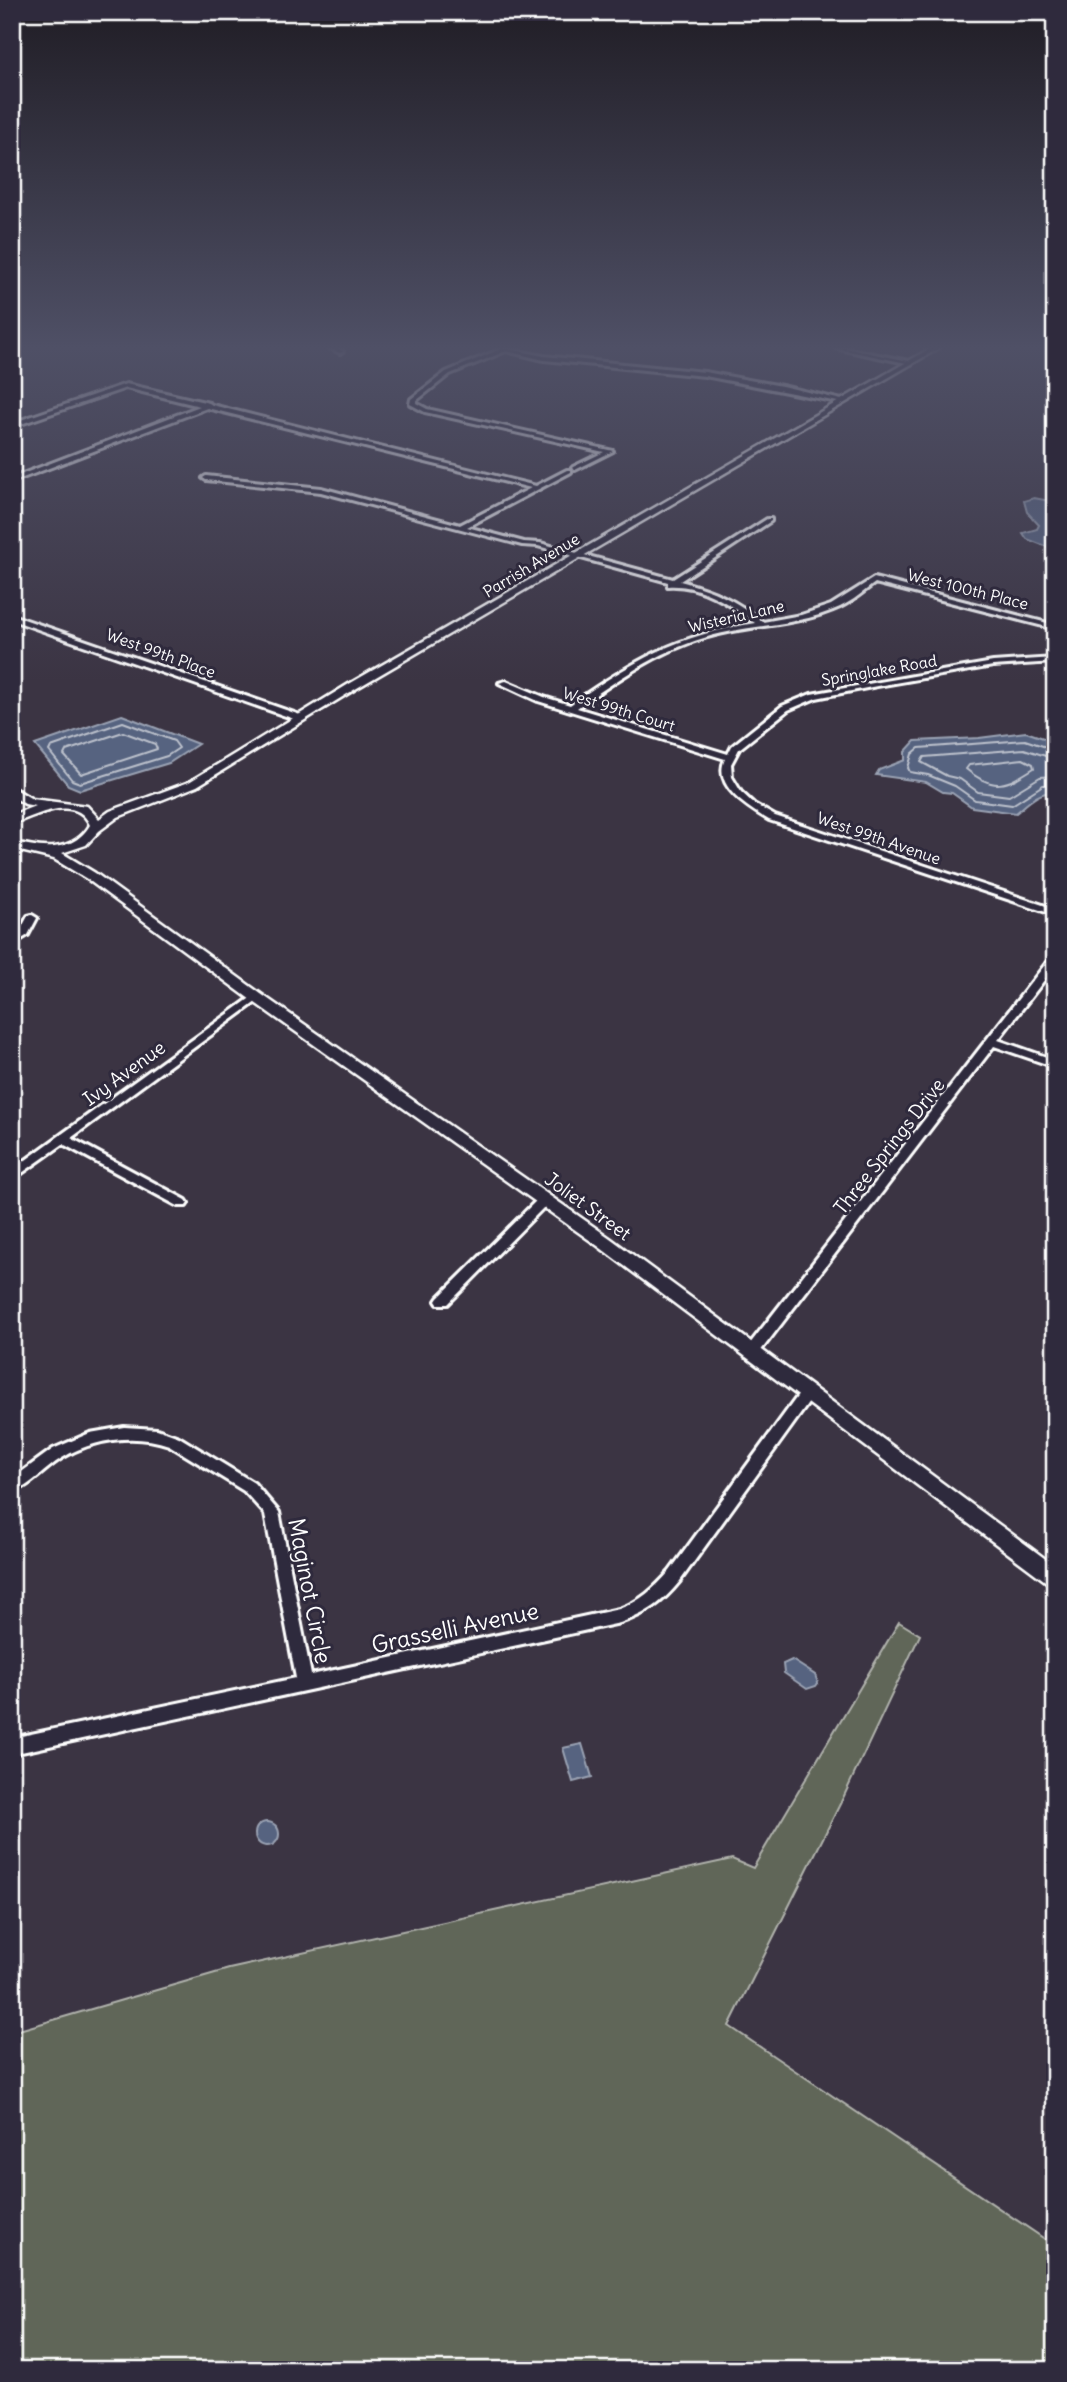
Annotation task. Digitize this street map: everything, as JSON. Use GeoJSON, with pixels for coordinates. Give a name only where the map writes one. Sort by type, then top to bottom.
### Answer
{"type":"FeatureCollection","features":[{"type":"Feature","properties":{"kind":"street"},"geometry":{"type":"LineString","coordinates":[[12,480],[67,459]]}},
{"type":"Feature","properties":{"kind":"street"},"geometry":{"type":"LineString","coordinates":[[423,459],[537,488]]}},
{"type":"Feature","properties":{"kind":"street"},"geometry":{"type":"LineString","coordinates":[[461,527],[594,459]]}},
{"type":"Feature","properties":{"kind":"street","name":"Parrish Avenue"},"geometry":{"type":"LineString","coordinates":[[16,848],[38,852],[67,848],[85,839],[108,817],[193,784],[739,459]]}},
{"type":"Feature","properties":{"kind":"street"},"geometry":{"type":"LineString","coordinates":[[206,478],[321,490],[524,544],[526,549],[573,558],[719,598],[738,606],[760,623]]}},
{"type":"Feature","properties":{"kind":"street"},"geometry":{"type":"LineString","coordinates":[[671,584],[769,520]]}},
{"type":"Feature","properties":{"kind":"street","name":"Wisteria Lane"},"geometry":{"type":"LineString","coordinates":[[570,708],[629,668],[660,652],[704,635],[808,615],[836,606],[874,580]]}},
{"type":"Feature","properties":{"kind":"street","name":"West 100th Place"},"geometry":{"type":"LineString","coordinates":[[874,580],[1055,627]]}},
{"type":"Feature","properties":{"kind":"street","name":"West 99th Place"},"geometry":{"type":"LineString","coordinates":[[12,617],[300,718]]}},
{"type":"Feature","properties":{"kind":"street","name":"Springlake Road"},"geometry":{"type":"LineString","coordinates":[[728,757],[779,712],[814,696],[993,664],[1055,660]]}},
{"type":"Feature","properties":{"kind":"street","name":"West 99th Court"},"geometry":{"type":"LineString","coordinates":[[503,682],[570,708],[728,757]]}},
{"type":"Feature","properties":{"kind":"street","name":"West 99th Avenue"},"geometry":{"type":"LineString","coordinates":[[728,757],[727,771],[731,785],[744,800],[761,812],[1055,912]]}},
{"type":"Feature","properties":{"kind":"street"},"geometry":{"type":"LineString","coordinates":[[12,790],[29,802],[58,805]]}},
{"type":"Feature","properties":{"kind":"street"},"geometry":{"type":"LineString","coordinates":[[12,797],[16,809],[12,820]]}},
{"type":"Feature","properties":{"kind":"street","name":"Parrish Avenue"},"geometry":{"type":"LineString","coordinates":[[12,820],[35,809],[58,805],[104,810],[140,805]]}},
{"type":"Feature","properties":{"kind":"street"},"geometry":{"type":"LineString","coordinates":[[77,807],[94,818],[95,828]]}},
{"type":"Feature","properties":{"kind":"street"},"geometry":{"type":"LineString","coordinates":[[85,839],[77,855],[91,876]]}},
{"type":"Feature","properties":{"kind":"street","name":"Joliet Street"},"geometry":{"type":"LineString","coordinates":[[38,852],[58,856],[91,876],[256,997],[544,1200],[1055,1577]]}},
{"type":"Feature","properties":{"kind":"street"},"geometry":{"type":"LineString","coordinates":[[12,942],[23,933],[32,918]]}},
{"type":"Feature","properties":{"kind":"street","name":"Three Springs Drive"},"geometry":{"type":"LineString","coordinates":[[751,1353],[1055,959]]}},
{"type":"Feature","properties":{"kind":"street","name":"Ivy Avenue"},"geometry":{"type":"LineString","coordinates":[[12,1176],[256,997]]}},
{"type":"Feature","properties":{"kind":"street"},"geometry":{"type":"LineString","coordinates":[[992,1041],[1055,1064]]}},
{"type":"Feature","properties":{"kind":"street"},"geometry":{"type":"LineString","coordinates":[[63,1139],[182,1203]]}},
{"type":"Feature","properties":{"kind":"street"},"geometry":{"type":"LineString","coordinates":[[443,1301],[544,1200]]}},
{"type":"Feature","properties":{"kind":"street","name":"Grasselli Avenue"},"geometry":{"type":"LineString","coordinates":[[12,1746],[620,1616],[640,1608],[659,1595],[675,1576],[807,1394]]}},
{"type":"Feature","properties":{"kind":"street","name":"Maginot Circle"},"geometry":{"type":"LineString","coordinates":[[12,1487],[58,1453],[90,1439],[124,1433],[157,1435],[174,1441],[249,1487],[272,1512],[305,1684]]}},
{"type":"Feature","properties":{"kind":"green space"},"geometry":{"type":"Polygon","coordinates":[[[899,1622],[920,1635],[843,1798],[729,2026],[1055,2246],[1055,2370],[12,2370],[12,2032],[229,1969],[732,1859],[753,1868],[899,1622]]]}},
{"type":"Feature","properties":{"kind":"water"},"geometry":{"type":"Polygon","coordinates":[[[1034,498],[1055,502],[1055,550],[1027,539],[1023,533],[1037,529],[1039,525],[1027,512],[1024,501],[1034,498]]]}},
{"type":"Feature","properties":{"kind":"water"},"geometry":{"type":"Polygon","coordinates":[[[122,715],[198,744],[169,763],[80,790],[68,785],[35,745],[122,715]]]}},
{"type":"Feature","properties":{"kind":"water"},"geometry":{"type":"Polygon","coordinates":[[[1026,732],[1055,742],[1055,792],[1039,796],[1016,813],[972,807],[952,793],[943,792],[926,782],[876,775],[879,770],[905,760],[905,752],[915,741],[979,738],[1026,732]]]}},
{"type":"Feature","properties":{"kind":"water"},"geometry":{"type":"Polygon","coordinates":[[[792,1660],[815,1675],[818,1683],[816,1686],[807,1689],[784,1673],[783,1664],[792,1660]]]}},
{"type":"Feature","properties":{"kind":"water"},"geometry":{"type":"Polygon","coordinates":[[[582,1744],[592,1777],[573,1782],[563,1748],[582,1744]]]}},
{"type":"Feature","properties":{"kind":"water"},"geometry":{"type":"Polygon","coordinates":[[[267,1822],[278,1829],[279,1834],[272,1845],[267,1846],[256,1839],[255,1834],[262,1823],[267,1822]]]}}]}
